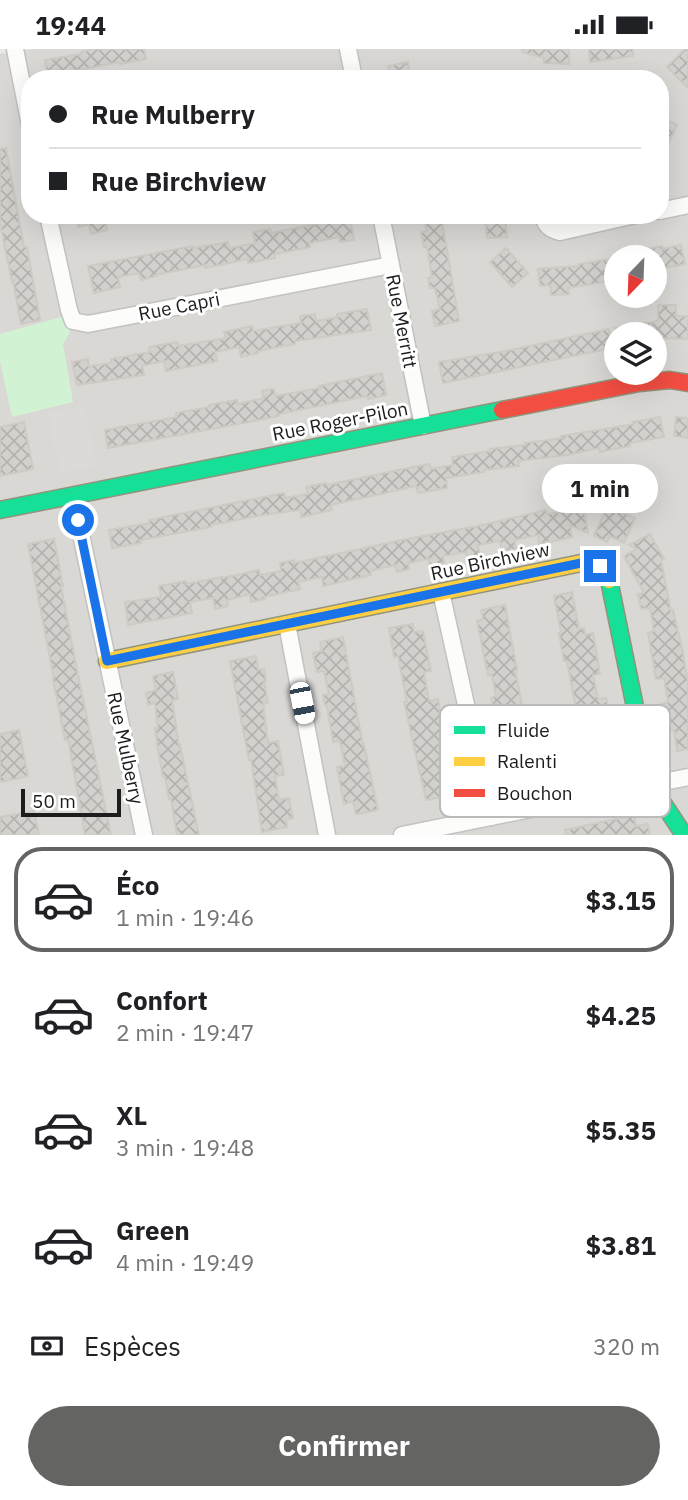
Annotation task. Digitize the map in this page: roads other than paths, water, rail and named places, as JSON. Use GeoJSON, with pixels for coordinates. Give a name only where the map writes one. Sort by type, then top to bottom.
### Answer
{"type":"FeatureCollection","features":[{"type":"Feature","properties":{"kind":"street"},"geometry":{"type":"LineString","coordinates":[[15,49],[21,79]]}},
{"type":"Feature","properties":{"kind":"street"},"geometry":{"type":"LineString","coordinates":[[348,49],[352,70]]}},
{"type":"Feature","properties":{"kind":"street"},"geometry":{"type":"LineString","coordinates":[[669,209],[688,205]]}},
{"type":"Feature","properties":{"kind":"street","name":"Rue Capri"},"geometry":{"type":"LineString","coordinates":[[50,224],[73,321],[88,324],[391,265]]}},
{"type":"Feature","properties":{"kind":"street","name":"Rue Merritt"},"geometry":{"type":"LineString","coordinates":[[383,224],[422,426]]}},
{"type":"Feature","properties":{"kind":"street"},"geometry":{"type":"LineString","coordinates":[[545,224],[560,232],[595,224]]}},
{"type":"Feature","properties":{"kind":"street","name":"Rue Roger-Pilon"},"geometry":{"type":"LineString","coordinates":[[0,510],[639,383],[670,380],[688,383]]}},
{"type":"Feature","properties":{"kind":"street","name":"Rue Mulberry"},"geometry":{"type":"LineString","coordinates":[[73,496],[144,835]]}},
{"type":"Feature","properties":{"kind":"street","name":"Rue Birchview"},"geometry":{"type":"LineString","coordinates":[[107,661],[586,562],[600,566],[609,579],[635,705]]}},
{"type":"Feature","properties":{"kind":"street"},"geometry":{"type":"LineString","coordinates":[[441,592],[466,705]]}},
{"type":"Feature","properties":{"kind":"street"},"geometry":{"type":"LineString","coordinates":[[287,624],[327,835]]}},
{"type":"Feature","properties":{"kind":"street"},"geometry":{"type":"LineString","coordinates":[[670,781],[688,777]]}},
{"type":"Feature","properties":{"kind":"street","name":"Rue Birchview"},"geometry":{"type":"LineString","coordinates":[[670,814],[684,835]]}},
{"type":"Feature","properties":{"kind":"street"},"geometry":{"type":"LineString","coordinates":[[402,835],[491,817]]}}]}
